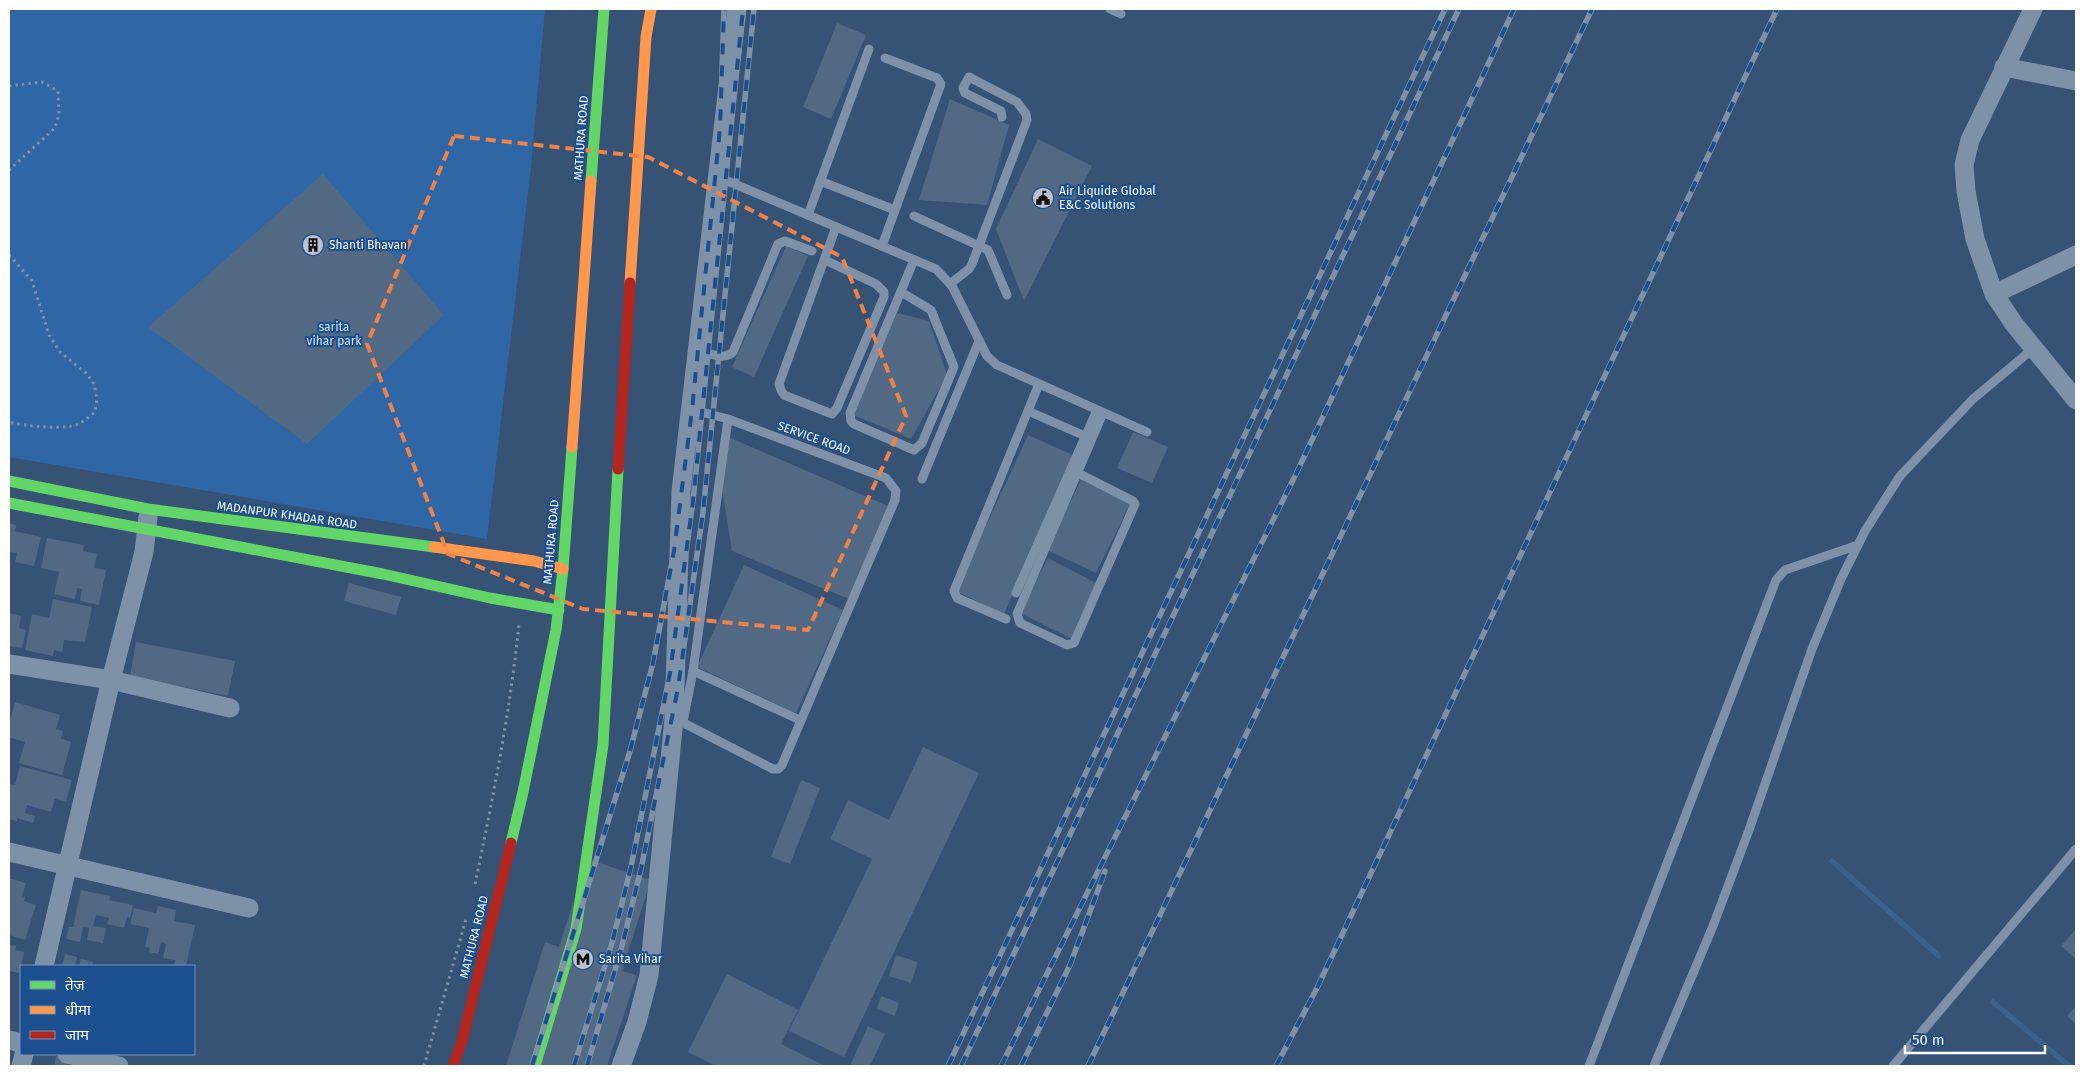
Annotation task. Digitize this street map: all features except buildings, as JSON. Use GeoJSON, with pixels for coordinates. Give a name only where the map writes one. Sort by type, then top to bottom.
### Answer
{"type":"FeatureCollection","features":[{"type":"Feature","properties":{"kind":"main road","name":"MATHURA ROAD"},"geometry":{"type":"LineString","coordinates":[[453,1066],[462,1041],[523,792],[558,610],[563,569],[604,9]]}},
{"type":"Feature","properties":{"kind":"main road"},"geometry":{"type":"LineString","coordinates":[[535,1066],[576,929],[603,744],[610,597],[642,96],[646,37],[652,9]]}},
{"type":"Feature","properties":{"kind":"main road","name":"MADANPUR KHADAR ROAD"},"geometry":{"type":"LineString","coordinates":[[9,481],[148,510],[504,556],[534,561],[563,569]]}},
{"type":"Feature","properties":{"kind":"main road"},"geometry":{"type":"LineString","coordinates":[[9,503],[147,531],[383,574],[490,598],[558,610]]}},
{"type":"Feature","properties":{"kind":"street"},"geometry":{"type":"LineString","coordinates":[[621,1066],[637,1022],[649,975],[678,720],[681,491],[737,9]]}},
{"type":"Feature","properties":{"kind":"street"},"geometry":{"type":"LineString","coordinates":[[2033,9],[1970,140],[1964,165],[1966,191],[1975,239],[1994,294],[2014,324],[2076,400]]}},
{"type":"Feature","properties":{"kind":"street"},"geometry":{"type":"LineString","coordinates":[[2004,66],[2076,81]]}},
{"type":"Feature","properties":{"kind":"street"},"geometry":{"type":"LineString","coordinates":[[1994,294],[2076,254]]}},
{"type":"Feature","properties":{"kind":"street"},"geometry":{"type":"LineString","coordinates":[[44,965],[111,680],[144,552],[148,510]]}},
{"type":"Feature","properties":{"kind":"street"},"geometry":{"type":"LineString","coordinates":[[9,664],[111,680],[230,708]]}},
{"type":"Feature","properties":{"kind":"street"},"geometry":{"type":"LineString","coordinates":[[9,852],[249,908]]}},
{"type":"Feature","properties":{"kind":"street"},"geometry":{"type":"LineString","coordinates":[[71,1055],[119,1066]]}},
{"type":"Feature","properties":{"kind":"lane"},"geometry":{"type":"LineString","coordinates":[[1110,9],[1121,14]]}},
{"type":"Feature","properties":{"kind":"lane"},"geometry":{"type":"LineString","coordinates":[[808,215],[869,49]]}},
{"type":"Feature","properties":{"kind":"lane"},"geometry":{"type":"LineString","coordinates":[[882,246],[941,84],[937,78],[885,58]]}},
{"type":"Feature","properties":{"kind":"lane"},"geometry":{"type":"LineString","coordinates":[[950,284],[969,269],[1027,120],[1026,114],[1018,102],[969,77],[964,88],[965,93],[1000,111],[1002,117]]}},
{"type":"Feature","properties":{"kind":"lane"},"geometry":{"type":"LineString","coordinates":[[718,177],[936,268],[950,284],[987,356],[997,365],[1147,432]]}},
{"type":"Feature","properties":{"kind":"lane"},"geometry":{"type":"LineString","coordinates":[[820,181],[895,210]]}},
{"type":"Feature","properties":{"kind":"lane"},"geometry":{"type":"LineString","coordinates":[[914,216],[980,244],[988,250],[993,257],[1007,295]]}},
{"type":"Feature","properties":{"kind":"lane"},"geometry":{"type":"LineString","coordinates":[[825,260],[876,284],[884,292],[884,297],[837,408],[832,414],[784,395],[779,384],[836,227]]}},
{"type":"Feature","properties":{"kind":"lane"},"geometry":{"type":"LineString","coordinates":[[697,350],[724,356],[733,352],[778,244],[786,240],[812,251]]}},
{"type":"Feature","properties":{"kind":"lane"},"geometry":{"type":"LineString","coordinates":[[901,292],[931,310],[954,367],[922,443],[914,450],[854,424],[850,416],[914,260]]}},
{"type":"Feature","properties":{"kind":"lane"},"geometry":{"type":"LineString","coordinates":[[922,478],[979,341]]}},
{"type":"Feature","properties":{"kind":"lane"},"geometry":{"type":"LineString","coordinates":[[1654,1066],[1713,926],[1743,847],[1812,649],[1841,579],[1858,544],[1900,476],[1973,399],[2034,348]]}},
{"type":"Feature","properties":{"kind":"lane"},"geometry":{"type":"LineString","coordinates":[[1006,619],[958,598],[954,591],[1039,384]]}},
{"type":"Feature","properties":{"kind":"lane"},"geometry":{"type":"LineString","coordinates":[[678,720],[690,689],[693,671],[728,419],[690,409]]}},
{"type":"Feature","properties":{"kind":"lane"},"geometry":{"type":"LineString","coordinates":[[1028,411],[1085,436]]}},
{"type":"Feature","properties":{"kind":"lane"},"geometry":{"type":"LineString","coordinates":[[1016,593],[1085,436],[1100,411]]}},
{"type":"Feature","properties":{"kind":"lane"},"geometry":{"type":"LineString","coordinates":[[1078,474],[1133,501],[1135,504],[1074,643],[1067,645],[1020,623],[1017,614],[1078,474],[1100,411]]}},
{"type":"Feature","properties":{"kind":"lane","name":"SERVICE ROAD"},"geometry":{"type":"LineString","coordinates":[[678,720],[773,769],[778,769],[782,765],[794,732],[895,500],[896,491],[886,478],[728,419]]}},
{"type":"Feature","properties":{"kind":"lane"},"geometry":{"type":"LineString","coordinates":[[1589,1066],[1776,580],[1785,570],[1858,544]]}},
{"type":"Feature","properties":{"kind":"lane"},"geometry":{"type":"LineString","coordinates":[[693,671],[800,720]]}},
{"type":"Feature","properties":{"kind":"lane"},"geometry":{"type":"LineString","coordinates":[[1893,1066],[2076,849]]}},
{"type":"Feature","properties":{"kind":"path"},"geometry":{"type":"LineString","coordinates":[[9,86],[42,82],[58,92],[60,103],[55,128],[9,170]]}},
{"type":"Feature","properties":{"kind":"path"},"geometry":{"type":"LineString","coordinates":[[9,255],[32,281],[50,335],[60,352],[87,374],[94,384],[96,399],[95,412],[85,421],[72,426],[9,422]]}},
{"type":"Feature","properties":{"kind":"path"},"geometry":{"type":"LineString","coordinates":[[474,890],[492,803],[520,621]]}},
{"type":"Feature","properties":{"kind":"path"},"geometry":{"type":"LineString","coordinates":[[424,1066],[467,918]]}},
{"type":"Feature","properties":{"kind":"highlighted area"},"geometry":{"type":"Polygon","coordinates":[[[454,136],[648,157],[842,257],[906,416],[808,630],[583,609],[448,554],[367,344],[454,136]]]}},
{"type":"Feature","properties":{"kind":"green space","name":"sarita vihar park"},"geometry":{"type":"Polygon","coordinates":[[[9,9],[545,9],[531,167],[487,539],[9,457],[9,9]]]}},
{"type":"Feature","properties":{"kind":"waterway"},"geometry":{"type":"LineString","coordinates":[[1832,861],[1939,956]]}},
{"type":"Feature","properties":{"kind":"waterway"},"geometry":{"type":"LineString","coordinates":[[1993,1002],[2069,1066]]}},
{"type":"Feature","properties":{"kind":"railway"},"geometry":{"type":"LineString","coordinates":[[532,1066],[630,751],[653,663],[674,551],[692,410],[720,128],[724,9]]}},
{"type":"Feature","properties":{"kind":"railway"},"geometry":{"type":"LineString","coordinates":[[574,1066],[612,943],[631,867],[670,673],[693,501],[743,9]]}},
{"type":"Feature","properties":{"kind":"railway"},"geometry":{"type":"LineString","coordinates":[[587,1066],[622,946],[641,869],[678,688],[703,512],[754,9]]}},
{"type":"Feature","properties":{"kind":"railway"},"geometry":{"type":"LineString","coordinates":[[948,1066],[1445,9]]}},
{"type":"Feature","properties":{"kind":"railway"},"geometry":{"type":"LineString","coordinates":[[961,1066],[1459,9]]}},
{"type":"Feature","properties":{"kind":"railway"},"geometry":{"type":"LineString","coordinates":[[1001,1066],[1296,474],[1514,9]]}},
{"type":"Feature","properties":{"kind":"railway"},"geometry":{"type":"LineString","coordinates":[[1088,1066],[1592,9]]}},
{"type":"Feature","properties":{"kind":"railway"},"geometry":{"type":"LineString","coordinates":[[1276,1066],[1317,988],[1777,9]]}},
{"type":"Feature","properties":{"kind":"railway"},"geometry":{"type":"LineString","coordinates":[[1021,1066],[1070,965],[1105,871]]}},
{"type":"Feature","properties":{"kind":"traffic: fast"},"geometry":{"type":"LineString","coordinates":[[591,181],[604,9]]}},
{"type":"Feature","properties":{"kind":"traffic: fast"},"geometry":{"type":"LineString","coordinates":[[511,843],[556,630],[563,569],[572,447]]}},
{"type":"Feature","properties":{"kind":"traffic: fast"},"geometry":{"type":"LineString","coordinates":[[535,1066],[576,929],[603,745],[618,469]]}},
{"type":"Feature","properties":{"kind":"traffic: fast"},"geometry":{"type":"LineString","coordinates":[[9,481],[148,509],[434,547]]}},
{"type":"Feature","properties":{"kind":"traffic: fast"},"geometry":{"type":"LineString","coordinates":[[9,503],[383,574],[490,598],[559,610]]}},
{"type":"Feature","properties":{"kind":"traffic: slow"},"geometry":{"type":"LineString","coordinates":[[630,283],[646,37],[651,9]]}},
{"type":"Feature","properties":{"kind":"traffic: slow"},"geometry":{"type":"LineString","coordinates":[[572,447],[591,181]]}},
{"type":"Feature","properties":{"kind":"traffic: slow"},"geometry":{"type":"LineString","coordinates":[[434,547],[534,561],[563,569]]}},
{"type":"Feature","properties":{"kind":"traffic: jam"},"geometry":{"type":"LineString","coordinates":[[618,469],[630,283]]}},
{"type":"Feature","properties":{"kind":"traffic: jam"},"geometry":{"type":"LineString","coordinates":[[453,1066],[462,1041],[511,843]]}},
{"type":"Feature","properties":{"kind":"place","name":"Air Liquide Global E&C Solutions"},"geometry":{"type":"Point","coordinates":[1043,198]}},
{"type":"Feature","properties":{"kind":"place","name":"Shanti Bhavan"},"geometry":{"type":"Point","coordinates":[313,245]}},
{"type":"Feature","properties":{"kind":"place","name":"Sarita Vihar"},"geometry":{"type":"Point","coordinates":[583,959]}}]}
